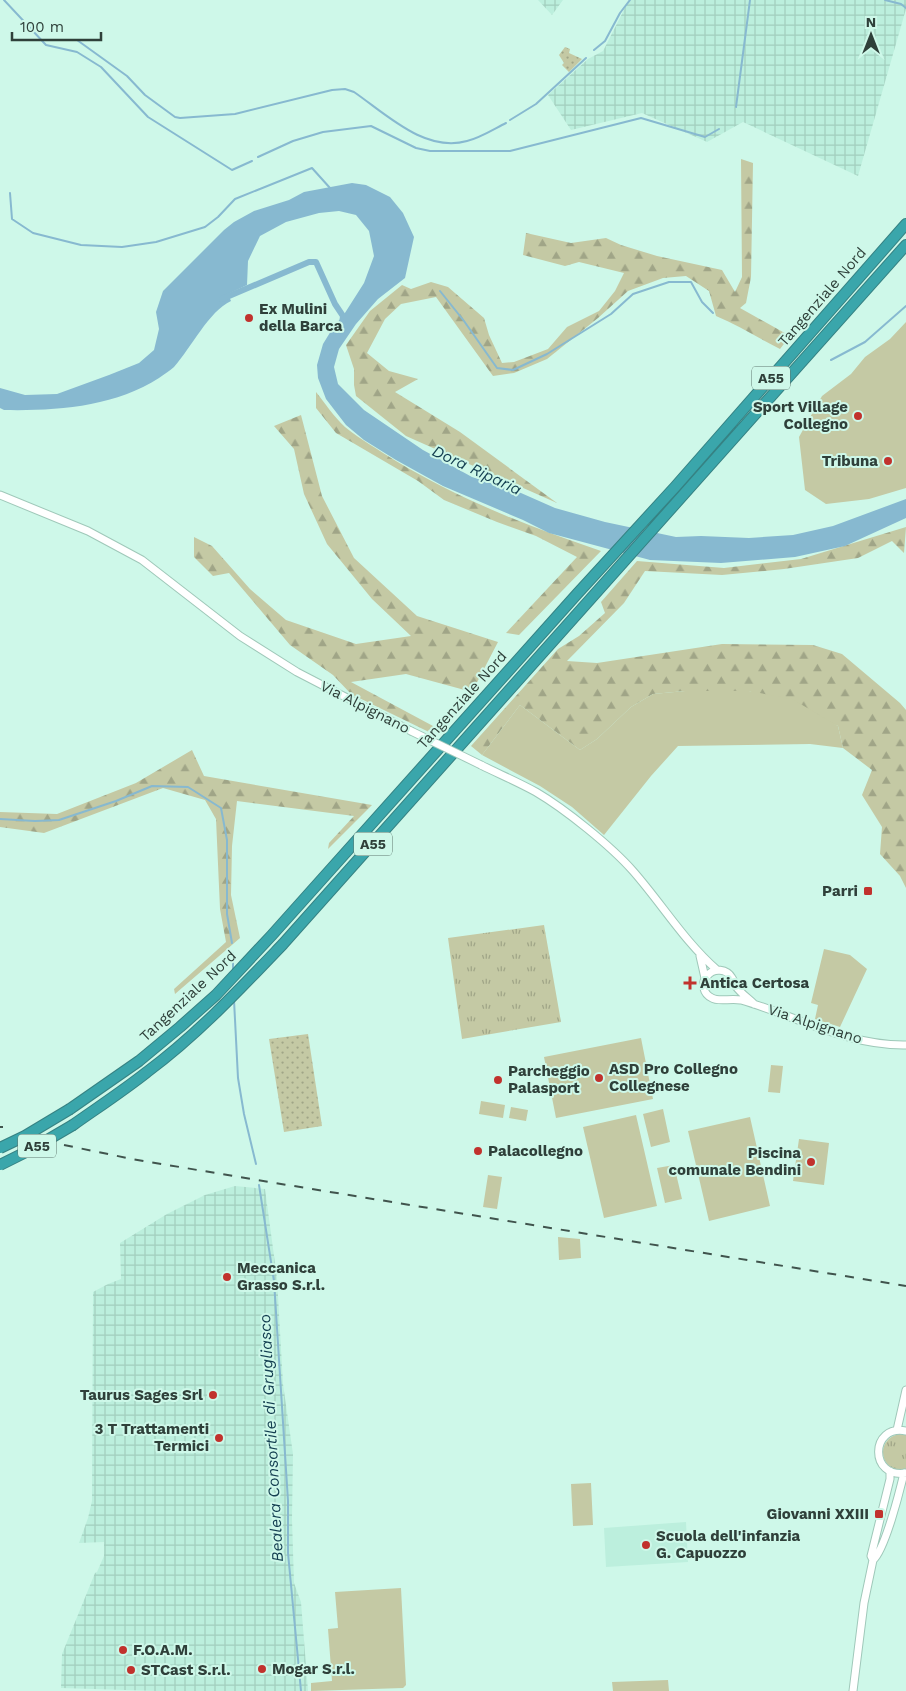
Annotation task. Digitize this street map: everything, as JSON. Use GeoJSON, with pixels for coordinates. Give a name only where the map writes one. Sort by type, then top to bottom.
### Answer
{"type":"FeatureCollection","features":[{"type":"Feature","properties":{"kind":"highway","name":"Tangenziale Nord"},"geometry":{"type":"LineString","coordinates":[[0,1148],[25,1136],[70,1109],[139,1061],[216,995],[272,936],[675,487],[906,224]]}},
{"type":"Feature","properties":{"kind":"highway","name":"Tangenziale Nord"},"geometry":{"type":"LineString","coordinates":[[0,1165],[73,1125],[148,1072],[227,1002],[283,944],[906,245]]}},
{"type":"Feature","properties":{"kind":"street","name":"Via Alpignano"},"geometry":{"type":"LineString","coordinates":[[0,495],[88,531],[142,560],[240,636],[297,672],[536,793],[569,815],[632,870],[700,956]]}},
{"type":"Feature","properties":{"kind":"street"},"geometry":{"type":"LineString","coordinates":[[700,956],[717,970]]}},
{"type":"Feature","properties":{"kind":"street"},"geometry":{"type":"LineString","coordinates":[[700,956],[705,978],[703,987],[706,994],[713,999],[727,998],[732,993],[734,984]]}},
{"type":"Feature","properties":{"kind":"street"},"geometry":{"type":"LineString","coordinates":[[705,978],[710,972],[717,970],[727,972],[734,984],[754,1004]]}},
{"type":"Feature","properties":{"kind":"street","name":"Via Alpignano"},"geometry":{"type":"LineString","coordinates":[[727,998],[754,1004],[860,1040],[906,1045]]}},
{"type":"Feature","properties":{"kind":"street"},"geometry":{"type":"LineString","coordinates":[[897,1430],[906,1390]]}},
{"type":"Feature","properties":{"kind":"street"},"geometry":{"type":"LineString","coordinates":[[853,1691],[864,1603],[873,1560],[886,1533],[905,1473],[890,1471],[881,1462],[878,1452],[879,1446],[884,1437],[890,1432],[897,1430],[906,1431]]}},
{"type":"Feature","properties":{"kind":"street"},"geometry":{"type":"LineString","coordinates":[[873,1560],[871,1556],[890,1480],[890,1471]]}},
{"type":"Feature","properties":{"kind":"shaded area"},"geometry":{"type":"Polygon","coordinates":[[[538,0],[563,0],[552,15],[538,0]]]}},
{"type":"Feature","properties":{"kind":"shaded area"},"geometry":{"type":"Polygon","coordinates":[[[629,0],[906,0],[906,9],[858,176],[743,122],[707,142],[642,113],[571,130],[548,95],[588,59],[603,51],[629,0]]]}},
{"type":"Feature","properties":{"kind":"shaded area"},"geometry":{"type":"Polygon","coordinates":[[[235,1186],[265,1189],[277,1278],[283,1384],[293,1454],[292,1519],[294,1583],[301,1602],[308,1691],[157,1691],[61,1688],[62,1654],[95,1573],[104,1556],[104,1542],[79,1543],[92,1501],[93,1292],[121,1279],[120,1243],[167,1214],[205,1195],[235,1186]]]}},
{"type":"Feature","properties":{"kind":"shaded area","name":"Scuola dell'infanzia G. Capuozzo"},"geometry":{"type":"Polygon","coordinates":[[[686,1522],[688,1562],[606,1567],[604,1528],[686,1522]]]}},
{"type":"Feature","properties":{"kind":"green space"},"geometry":{"type":"Polygon","coordinates":[[[565,47],[570,49],[569,53],[582,59],[569,72],[562,65],[564,63],[559,55],[565,47]]]}},
{"type":"Feature","properties":{"kind":"green space"},"geometry":{"type":"Polygon","coordinates":[[[741,159],[753,163],[751,277],[746,303],[740,308],[790,336],[780,349],[716,316],[709,291],[686,276],[663,278],[628,291],[547,359],[514,373],[493,376],[436,297],[401,304],[385,319],[367,353],[389,371],[418,379],[395,392],[460,432],[557,503],[406,436],[356,396],[354,369],[346,345],[370,311],[402,285],[411,289],[431,282],[448,287],[484,318],[489,335],[502,363],[514,362],[548,349],[567,327],[599,311],[615,291],[624,273],[579,262],[565,266],[523,255],[526,233],[571,243],[606,238],[621,245],[657,256],[722,270],[735,292],[742,277],[741,159]]]}},
{"type":"Feature","properties":{"kind":"green space","name":"Sport Village Collegno"},"geometry":{"type":"Polygon","coordinates":[[[906,322],[906,488],[869,499],[826,504],[805,490],[799,437],[822,396],[851,374],[865,357],[890,339],[906,322]]]}},
{"type":"Feature","properties":{"kind":"green space"},"geometry":{"type":"Polygon","coordinates":[[[316,392],[345,427],[370,445],[421,475],[496,512],[601,551],[519,635],[506,633],[577,557],[536,536],[444,500],[418,481],[336,433],[316,408],[316,392]]]}},
{"type":"Feature","properties":{"kind":"green space"},"geometry":{"type":"Polygon","coordinates":[[[301,415],[322,496],[354,558],[417,616],[498,642],[472,692],[406,674],[351,682],[433,726],[431,733],[351,694],[333,675],[290,645],[229,573],[213,576],[194,557],[194,537],[212,546],[250,589],[286,620],[356,644],[411,636],[372,599],[327,544],[304,494],[294,449],[274,426],[301,415]]]}},
{"type":"Feature","properties":{"kind":"green space"},"geometry":{"type":"Polygon","coordinates":[[[906,527],[904,553],[892,541],[858,558],[784,569],[722,575],[645,571],[624,603],[567,661],[597,663],[722,644],[813,645],[842,654],[906,710],[906,888],[900,876],[880,854],[882,827],[862,795],[872,770],[843,748],[838,726],[749,691],[685,691],[653,694],[631,707],[597,739],[580,750],[520,705],[482,755],[471,746],[558,649],[579,636],[605,613],[601,602],[637,561],[724,568],[801,559],[906,527]]]}},
{"type":"Feature","properties":{"kind":"green space"},"geometry":{"type":"Polygon","coordinates":[[[685,691],[749,691],[792,699],[838,726],[843,748],[810,744],[678,746],[651,776],[604,835],[572,807],[540,786],[482,755],[520,705],[580,750],[597,739],[631,707],[653,694],[685,691]]]}},
{"type":"Feature","properties":{"kind":"green space"},"geometry":{"type":"Polygon","coordinates":[[[192,750],[204,776],[372,805],[328,849],[329,843],[354,816],[237,801],[232,846],[231,895],[240,938],[175,994],[174,989],[226,942],[220,909],[216,819],[205,800],[163,788],[44,833],[0,827],[0,812],[57,814],[136,783],[192,750]]]}},
{"type":"Feature","properties":{"kind":"green space"},"geometry":{"type":"Polygon","coordinates":[[[544,925],[561,1022],[462,1039],[448,938],[544,925]]]}},
{"type":"Feature","properties":{"kind":"green space"},"geometry":{"type":"Polygon","coordinates":[[[824,949],[850,955],[867,969],[840,1027],[815,1019],[818,1005],[811,1003],[824,949]]]}},
{"type":"Feature","properties":{"kind":"green space"},"geometry":{"type":"Polygon","coordinates":[[[308,1034],[322,1126],[284,1132],[269,1039],[308,1034]]]}},
{"type":"Feature","properties":{"kind":"green space","name":"ASD Pro Collegno Collegnese"},"geometry":{"type":"Polygon","coordinates":[[[641,1038],[653,1099],[556,1118],[544,1057],[641,1038]]]}},
{"type":"Feature","properties":{"kind":"green space"},"geometry":{"type":"Polygon","coordinates":[[[771,1065],[783,1066],[780,1093],[768,1092],[771,1065]]]}},
{"type":"Feature","properties":{"kind":"green space"},"geometry":{"type":"Polygon","coordinates":[[[481,1101],[505,1105],[503,1118],[479,1114],[481,1101]]]}},
{"type":"Feature","properties":{"kind":"green space"},"geometry":{"type":"Polygon","coordinates":[[[511,1107],[528,1110],[526,1121],[509,1118],[511,1107]]]}},
{"type":"Feature","properties":{"kind":"green space"},"geometry":{"type":"Polygon","coordinates":[[[663,1109],[670,1142],[651,1147],[643,1114],[663,1109]]]}},
{"type":"Feature","properties":{"kind":"green space"},"geometry":{"type":"Polygon","coordinates":[[[636,1115],[657,1206],[604,1218],[583,1127],[636,1115]]]}},
{"type":"Feature","properties":{"kind":"green space"},"geometry":{"type":"Polygon","coordinates":[[[750,1117],[770,1206],[709,1221],[688,1131],[750,1117]]]}},
{"type":"Feature","properties":{"kind":"green space","name":"Piscina comunale Bendini"},"geometry":{"type":"Polygon","coordinates":[[[799,1139],[829,1143],[824,1185],[793,1181],[799,1139]]]}},
{"type":"Feature","properties":{"kind":"green space"},"geometry":{"type":"Polygon","coordinates":[[[674,1165],[682,1199],[665,1203],[657,1168],[674,1165]]]}},
{"type":"Feature","properties":{"kind":"green space"},"geometry":{"type":"Polygon","coordinates":[[[488,1175],[502,1177],[497,1209],[483,1207],[488,1175]]]}},
{"type":"Feature","properties":{"kind":"green space"},"geometry":{"type":"Polygon","coordinates":[[[558,1237],[580,1239],[581,1258],[559,1260],[558,1237]]]}},
{"type":"Feature","properties":{"kind":"green space"},"geometry":{"type":"Polygon","coordinates":[[[899,1434],[906,1435],[906,1469],[891,1467],[883,1456],[883,1449],[886,1443],[891,1437],[899,1434]]]}},
{"type":"Feature","properties":{"kind":"green space"},"geometry":{"type":"Polygon","coordinates":[[[591,1483],[593,1525],[573,1526],[571,1484],[591,1483]]]}},
{"type":"Feature","properties":{"kind":"green space"},"geometry":{"type":"Polygon","coordinates":[[[401,1588],[406,1685],[403,1688],[311,1691],[311,1683],[332,1681],[328,1629],[338,1628],[335,1592],[401,1588]]]}},
{"type":"Feature","properties":{"kind":"green space"},"geometry":{"type":"Polygon","coordinates":[[[668,1680],[669,1691],[613,1691],[612,1682],[668,1680]]]}},
{"type":"Feature","properties":{"kind":"water"},"geometry":{"type":"Polygon","coordinates":[[[352,183],[366,185],[390,197],[403,213],[414,237],[405,278],[378,299],[356,324],[339,349],[334,367],[338,384],[364,410],[423,450],[472,477],[521,493],[555,508],[605,522],[676,537],[749,538],[793,535],[833,526],[906,499],[906,518],[845,546],[795,557],[721,563],[650,560],[549,533],[443,486],[364,440],[346,425],[326,399],[318,378],[317,365],[323,344],[364,283],[374,256],[369,231],[356,215],[339,211],[319,213],[286,222],[260,236],[248,261],[247,285],[228,294],[231,301],[208,321],[174,367],[142,388],[104,401],[64,408],[4,410],[0,408],[0,388],[25,395],[57,394],[139,363],[154,350],[159,329],[156,312],[163,291],[224,230],[254,211],[289,200],[304,192],[352,183]]]}},
{"type":"Feature","properties":{"kind":"waterway"},"geometry":{"type":"LineString","coordinates":[[4,0],[46,45],[77,52],[101,67],[148,117],[232,170],[252,161]]}},
{"type":"Feature","properties":{"kind":"waterway"},"geometry":{"type":"LineString","coordinates":[[594,50],[605,41],[620,13],[630,0]]}},
{"type":"Feature","properties":{"kind":"waterway"},"geometry":{"type":"LineString","coordinates":[[736,107],[750,0]]}},
{"type":"Feature","properties":{"kind":"waterway"},"geometry":{"type":"LineString","coordinates":[[885,0],[901,4],[906,8]]}},
{"type":"Feature","properties":{"kind":"waterway"},"geometry":{"type":"LineString","coordinates":[[77,40],[127,76],[145,95],[175,117],[180,118],[235,114],[332,90],[345,89],[354,92],[407,129],[421,137],[436,142],[451,143],[472,140],[506,123]]}},
{"type":"Feature","properties":{"kind":"waterway"},"geometry":{"type":"LineString","coordinates":[[510,120],[536,104],[586,58]]}},
{"type":"Feature","properties":{"kind":"waterway"},"geometry":{"type":"LineString","coordinates":[[258,157],[293,141],[323,132],[371,126],[416,148],[430,151],[510,151],[641,118],[705,137],[719,129]]}},
{"type":"Feature","properties":{"kind":"waterway"},"geometry":{"type":"LineString","coordinates":[[10,193],[12,219],[33,233],[81,245],[122,247],[156,242],[205,227],[218,217],[235,199],[312,168],[330,188]]}},
{"type":"Feature","properties":{"kind":"waterway"},"geometry":{"type":"LineString","coordinates":[[222,299],[309,262],[316,262],[335,304],[343,316],[342,324]]}},
{"type":"Feature","properties":{"kind":"waterway"},"geometry":{"type":"LineString","coordinates":[[440,291],[497,368],[513,370],[547,354],[611,314],[633,294],[669,282],[691,282],[702,302],[713,313]]}},
{"type":"Feature","properties":{"kind":"waterway"},"geometry":{"type":"LineString","coordinates":[[831,360],[865,342],[906,306]]}},
{"type":"Feature","properties":{"kind":"waterway","name":"Bealera Consortile di Grugliasco"},"geometry":{"type":"LineString","coordinates":[[0,819],[59,820],[116,801],[152,786],[188,787],[221,808],[227,840],[227,914],[232,943]]}},
{"type":"Feature","properties":{"kind":"waterway","name":"Bealera Consortile di Grugliasco"},"geometry":{"type":"LineString","coordinates":[[233,953],[233,970]]}},
{"type":"Feature","properties":{"kind":"waterway","name":"Bealera Consortile di Grugliasco"},"geometry":{"type":"LineString","coordinates":[[234,1000],[238,1078],[244,1114],[256,1164]]}},
{"type":"Feature","properties":{"kind":"waterway","name":"Bealera Consortile di Grugliasco"},"geometry":{"type":"LineString","coordinates":[[259,1185],[274,1281],[288,1501],[288,1553],[301,1691]]}},
{"type":"Feature","properties":{"kind":"railway"},"geometry":{"type":"LineString","coordinates":[[64,1145],[132,1159],[257,1180],[906,1286]]}},
{"type":"Feature","properties":{"kind":"place","name":"Ex Mulini della Barca"},"geometry":{"type":"Point","coordinates":[249,318]}},
{"type":"Feature","properties":{"kind":"place","name":"Sport Village Collegno"},"geometry":{"type":"Point","coordinates":[858,416]}},
{"type":"Feature","properties":{"kind":"place","name":"Tribuna"},"geometry":{"type":"Point","coordinates":[888,461]}},
{"type":"Feature","properties":{"kind":"place","name":"Parri"},"geometry":{"type":"Point","coordinates":[868,891]}},
{"type":"Feature","properties":{"kind":"place","name":"Antica Certosa"},"geometry":{"type":"Point","coordinates":[690,983]}},
{"type":"Feature","properties":{"kind":"place","name":"ASD Pro Collegno Collegnese"},"geometry":{"type":"Point","coordinates":[599,1078]}},
{"type":"Feature","properties":{"kind":"place","name":"Parcheggio Palasport"},"geometry":{"type":"Point","coordinates":[498,1080]}},
{"type":"Feature","properties":{"kind":"place","name":"Palacollegno"},"geometry":{"type":"Point","coordinates":[478,1151]}},
{"type":"Feature","properties":{"kind":"place","name":"Piscina comunale Bendini"},"geometry":{"type":"Point","coordinates":[811,1162]}},
{"type":"Feature","properties":{"kind":"place","name":"Meccanica Grasso S.r.l."},"geometry":{"type":"Point","coordinates":[227,1277]}},
{"type":"Feature","properties":{"kind":"place","name":"Taurus Sages Srl"},"geometry":{"type":"Point","coordinates":[213,1395]}},
{"type":"Feature","properties":{"kind":"place","name":"3 T Trattamenti Termici"},"geometry":{"type":"Point","coordinates":[219,1438]}},
{"type":"Feature","properties":{"kind":"place","name":"Giovanni XXIII"},"geometry":{"type":"Point","coordinates":[879,1514]}},
{"type":"Feature","properties":{"kind":"place","name":"Scuola dell'infanzia G. Capuozzo"},"geometry":{"type":"Point","coordinates":[646,1545]}},
{"type":"Feature","properties":{"kind":"place","name":"F.O.A.M."},"geometry":{"type":"Point","coordinates":[123,1650]}},
{"type":"Feature","properties":{"kind":"place","name":"Mogar S.r.l."},"geometry":{"type":"Point","coordinates":[262,1669]}},
{"type":"Feature","properties":{"kind":"place","name":"STCast S.r.l."},"geometry":{"type":"Point","coordinates":[131,1670]}},
{"type":"Feature","properties":{"kind":"water label","name":"Dora Riparia"},"geometry":{"type":"Point","coordinates":[477,470]}}]}
